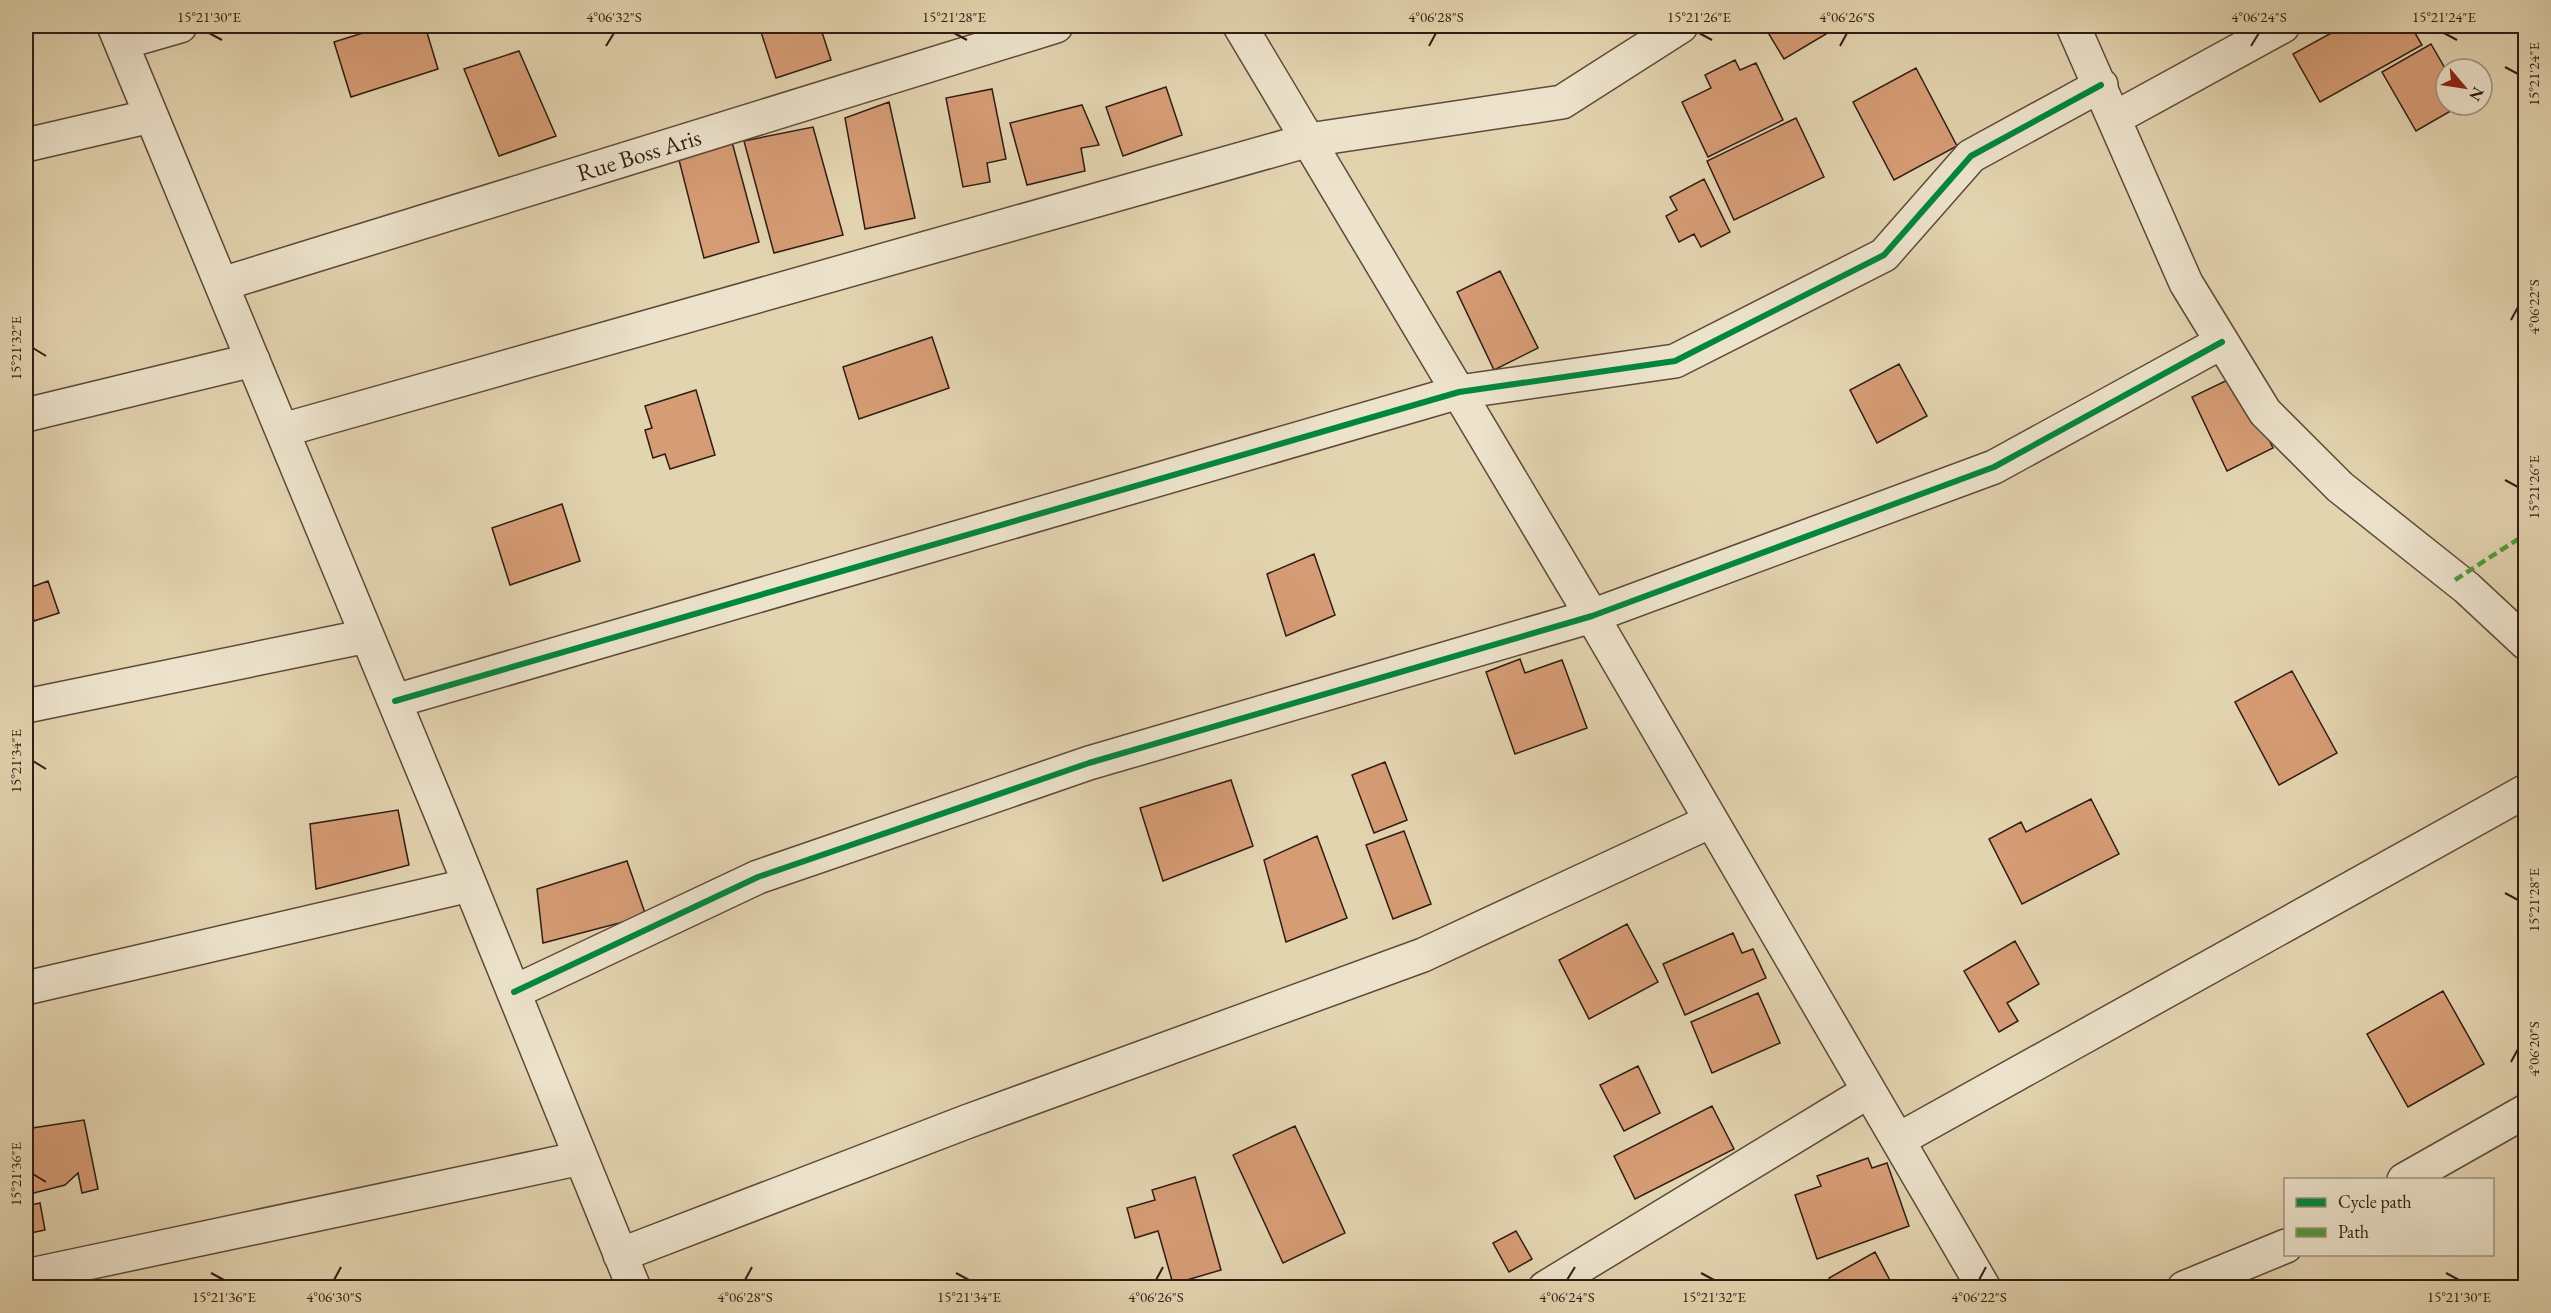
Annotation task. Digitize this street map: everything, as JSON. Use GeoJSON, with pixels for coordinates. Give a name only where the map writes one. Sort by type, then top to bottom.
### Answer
{"type":"FeatureCollection","features":[{"type":"Feature","properties":{"kind":"street"},"geometry":{"type":"LineString","coordinates":[[180,26],[117,34],[395,701],[634,1287]]}},
{"type":"Feature","properties":{"kind":"street","name":"Rue Boss Aris"},"geometry":{"type":"LineString","coordinates":[[222,284],[1056,26]]}},
{"type":"Feature","properties":{"kind":"street"},"geometry":{"type":"LineString","coordinates":[[1240,26],[1592,616],[1984,1287]]}},
{"type":"Feature","properties":{"kind":"street"},"geometry":{"type":"LineString","coordinates":[[283,430],[1309,140],[1562,102],[1682,26]]}},
{"type":"Feature","properties":{"kind":"street"},"geometry":{"type":"LineString","coordinates":[[2073,26],[2101,85],[2186,283],[2265,412],[2340,487],[2467,588],[2526,643]]}},
{"type":"Feature","properties":{"kind":"street"},"geometry":{"type":"LineString","coordinates":[[2115,118],[2283,26]]}},
{"type":"Feature","properties":{"kind":"street"},"geometry":{"type":"LineString","coordinates":[[395,701],[1459,392],[1675,362],[1884,255],[1971,156],[2101,85]]}},
{"type":"Feature","properties":{"kind":"street"},"geometry":{"type":"LineString","coordinates":[[26,145],[151,116]]}},
{"type":"Feature","properties":{"kind":"street"},"geometry":{"type":"LineString","coordinates":[[514,992],[769,873],[1089,763],[1592,616],[1994,467],[2222,342]]}},
{"type":"Feature","properties":{"kind":"street"},"geometry":{"type":"LineString","coordinates":[[26,415],[253,360]]}},
{"type":"Feature","properties":{"kind":"street"},"geometry":{"type":"LineString","coordinates":[[26,706],[368,636]]}},
{"type":"Feature","properties":{"kind":"street"},"geometry":{"type":"LineString","coordinates":[[1898,1140],[2526,791]]}},
{"type":"Feature","properties":{"kind":"street"},"geometry":{"type":"LineString","coordinates":[[620,1255],[966,1122],[1423,955],[1711,821]]}},
{"type":"Feature","properties":{"kind":"street"},"geometry":{"type":"LineString","coordinates":[[26,988],[470,885]]}},
{"type":"Feature","properties":{"kind":"street"},"geometry":{"type":"LineString","coordinates":[[1545,1287],[1869,1091]]}},
{"type":"Feature","properties":{"kind":"street"},"geometry":{"type":"LineString","coordinates":[[2406,1178],[2526,1111]]}},
{"type":"Feature","properties":{"kind":"street"},"geometry":{"type":"LineString","coordinates":[[26,1276],[581,1158]]}},
{"type":"Feature","properties":{"kind":"street"},"geometry":{"type":"LineString","coordinates":[[2184,1287],[2284,1247]]}},
{"type":"Feature","properties":{"kind":"building"},"geometry":{"type":"Polygon","coordinates":[[[385,26],[425,26],[438,69],[351,97],[334,42],[385,26]]]}},
{"type":"Feature","properties":{"kind":"building"},"geometry":{"type":"Polygon","coordinates":[[[759,26],[820,26],[831,60],[776,78],[759,26]]]}},
{"type":"Feature","properties":{"kind":"building"},"geometry":{"type":"Polygon","coordinates":[[[1764,26],[1821,26],[1826,34],[1784,59],[1764,26]]]}},
{"type":"Feature","properties":{"kind":"building"},"geometry":{"type":"Polygon","coordinates":[[[2344,26],[2411,26],[2422,45],[2320,102],[2293,54],[2344,26]]]}},
{"type":"Feature","properties":{"kind":"building"},"geometry":{"type":"Polygon","coordinates":[[[2431,44],[2438,57],[2434,57],[2434,117],[2440,117],[2416,131],[2382,72],[2431,44]]]}},
{"type":"Feature","properties":{"kind":"building"},"geometry":{"type":"Polygon","coordinates":[[[519,51],[556,136],[499,156],[464,69],[519,51]]]}},
{"type":"Feature","properties":{"kind":"building"},"geometry":{"type":"Polygon","coordinates":[[[1735,60],[1740,70],[1756,63],[1783,120],[1708,157],[1682,102],[1711,88],[1705,75],[1735,60]]]}},
{"type":"Feature","properties":{"kind":"building"},"geometry":{"type":"Polygon","coordinates":[[[1916,68],[1957,146],[1894,180],[1853,102],[1916,68]]]}},
{"type":"Feature","properties":{"kind":"building"},"geometry":{"type":"Polygon","coordinates":[[[1166,87],[1182,135],[1123,156],[1106,107],[1166,87]]]}},
{"type":"Feature","properties":{"kind":"building"},"geometry":{"type":"Polygon","coordinates":[[[992,89],[1006,159],[987,163],[990,182],[963,187],[946,98],[992,89]]]}},
{"type":"Feature","properties":{"kind":"building"},"geometry":{"type":"Polygon","coordinates":[[[889,102],[915,218],[865,229],[845,118],[889,102]]]}},
{"type":"Feature","properties":{"kind":"building"},"geometry":{"type":"Polygon","coordinates":[[[1082,105],[1099,145],[1081,148],[1085,171],[1027,185],[1010,123],[1082,105]]]}},
{"type":"Feature","properties":{"kind":"building"},"geometry":{"type":"Polygon","coordinates":[[[1796,118],[1824,177],[1734,220],[1707,161],[1796,118]]]}},
{"type":"Feature","properties":{"kind":"building"},"geometry":{"type":"Polygon","coordinates":[[[813,127],[843,235],[774,253],[744,141],[813,127]]]}},
{"type":"Feature","properties":{"kind":"building"},"geometry":{"type":"Polygon","coordinates":[[[732,142],[759,242],[704,258],[678,156],[732,142]]]}},
{"type":"Feature","properties":{"kind":"building"},"geometry":{"type":"Polygon","coordinates":[[[1704,179],[1730,232],[1701,247],[1694,234],[1679,242],[1666,216],[1677,210],[1670,197],[1704,179]]]}},
{"type":"Feature","properties":{"kind":"building"},"geometry":{"type":"Polygon","coordinates":[[[1500,271],[1538,348],[1494,370],[1457,292],[1500,271]]]}},
{"type":"Feature","properties":{"kind":"building"},"geometry":{"type":"Polygon","coordinates":[[[932,337],[949,388],[859,419],[843,367],[932,337]]]}},
{"type":"Feature","properties":{"kind":"building"},"geometry":{"type":"Polygon","coordinates":[[[1899,364],[1927,416],[1877,443],[1850,390],[1899,364]]]}},
{"type":"Feature","properties":{"kind":"building"},"geometry":{"type":"Polygon","coordinates":[[[2238,375],[2273,448],[2227,471],[2192,397],[2238,375]]]}},
{"type":"Feature","properties":{"kind":"building"},"geometry":{"type":"Polygon","coordinates":[[[696,390],[715,455],[670,469],[665,454],[653,458],[645,430],[652,428],[645,406],[696,390]]]}},
{"type":"Feature","properties":{"kind":"building"},"geometry":{"type":"Polygon","coordinates":[[[562,504],[580,561],[510,585],[492,528],[562,504]]]}},
{"type":"Feature","properties":{"kind":"building"},"geometry":{"type":"Polygon","coordinates":[[[1314,554],[1335,615],[1286,636],[1267,574],[1314,554]]]}},
{"type":"Feature","properties":{"kind":"building"},"geometry":{"type":"Polygon","coordinates":[[[48,581],[59,613],[34,621],[26,589],[48,581]]]}},
{"type":"Feature","properties":{"kind":"building"},"geometry":{"type":"Polygon","coordinates":[[[1520,659],[1525,673],[1562,660],[1587,728],[1515,754],[1486,672],[1520,659]]]}},
{"type":"Feature","properties":{"kind":"building"},"geometry":{"type":"Polygon","coordinates":[[[2292,671],[2337,753],[2279,785],[2235,702],[2292,671]]]}},
{"type":"Feature","properties":{"kind":"building"},"geometry":{"type":"Polygon","coordinates":[[[1385,762],[1407,820],[1374,833],[1352,775],[1385,762]]]}},
{"type":"Feature","properties":{"kind":"building"},"geometry":{"type":"Polygon","coordinates":[[[1231,780],[1253,846],[1163,881],[1140,808],[1231,780]]]}},
{"type":"Feature","properties":{"kind":"building"},"geometry":{"type":"Polygon","coordinates":[[[2091,799],[2119,854],[2022,904],[1989,839],[2021,822],[2026,832],[2091,799]]]}},
{"type":"Feature","properties":{"kind":"building"},"geometry":{"type":"Polygon","coordinates":[[[398,810],[409,865],[316,889],[310,824],[398,810]]]}},
{"type":"Feature","properties":{"kind":"building"},"geometry":{"type":"Polygon","coordinates":[[[1404,831],[1431,904],[1393,919],[1366,845],[1404,831]]]}},
{"type":"Feature","properties":{"kind":"building"},"geometry":{"type":"Polygon","coordinates":[[[1317,836],[1347,918],[1286,942],[1264,860],[1317,836]]]}},
{"type":"Feature","properties":{"kind":"building"},"geometry":{"type":"Polygon","coordinates":[[[627,861],[646,916],[543,943],[537,889],[627,861]]]}},
{"type":"Feature","properties":{"kind":"building"},"geometry":{"type":"Polygon","coordinates":[[[1627,924],[1658,982],[1589,1019],[1559,960],[1627,924]]]}},
{"type":"Feature","properties":{"kind":"building"},"geometry":{"type":"Polygon","coordinates":[[[1733,933],[1742,953],[1753,949],[1766,978],[1685,1015],[1663,964],[1733,933]]]}},
{"type":"Feature","properties":{"kind":"building"},"geometry":{"type":"Polygon","coordinates":[[[2015,941],[2039,984],[2007,1003],[2018,1021],[1999,1032],[1964,971],[2015,941]]]}},
{"type":"Feature","properties":{"kind":"building"},"geometry":{"type":"Polygon","coordinates":[[[2443,991],[2484,1064],[2408,1107],[2367,1034],[2443,991]]]}},
{"type":"Feature","properties":{"kind":"building"},"geometry":{"type":"Polygon","coordinates":[[[1758,993],[1780,1043],[1712,1073],[1691,1022],[1758,993]]]}},
{"type":"Feature","properties":{"kind":"building"},"geometry":{"type":"Polygon","coordinates":[[[1638,1066],[1660,1113],[1624,1131],[1600,1085],[1638,1066]]]}},
{"type":"Feature","properties":{"kind":"building"},"geometry":{"type":"Polygon","coordinates":[[[1712,1106],[1734,1149],[1635,1199],[1614,1156],[1712,1106]]]}},
{"type":"Feature","properties":{"kind":"building"},"geometry":{"type":"Polygon","coordinates":[[[84,1120],[98,1189],[82,1193],[78,1173],[65,1185],[26,1195],[26,1129],[84,1120]]]}},
{"type":"Feature","properties":{"kind":"building"},"geometry":{"type":"Polygon","coordinates":[[[1295,1126],[1345,1233],[1283,1263],[1233,1155],[1295,1126]]]}},
{"type":"Feature","properties":{"kind":"building"},"geometry":{"type":"Polygon","coordinates":[[[1868,1158],[1872,1168],[1887,1163],[1909,1226],[1817,1259],[1795,1195],[1821,1186],[1817,1176],[1868,1158]]]}},
{"type":"Feature","properties":{"kind":"building"},"geometry":{"type":"Polygon","coordinates":[[[1195,1177],[1221,1270],[1173,1284],[1158,1231],[1135,1238],[1127,1208],[1155,1200],[1152,1190],[1195,1177]]]}},
{"type":"Feature","properties":{"kind":"building"},"geometry":{"type":"Polygon","coordinates":[[[40,1203],[45,1230],[26,1234],[26,1206],[40,1203]]]}},
{"type":"Feature","properties":{"kind":"building"},"geometry":{"type":"Polygon","coordinates":[[[1516,1231],[1532,1259],[1509,1272],[1493,1243],[1516,1231]]]}},
{"type":"Feature","properties":{"kind":"building"},"geometry":{"type":"Polygon","coordinates":[[[1875,1252],[1894,1288],[1834,1288],[1829,1278],[1875,1252]]]}},
{"type":"Feature","properties":{"kind":"marked path"},"geometry":{"type":"LineString","coordinates":[[2455,580],[2526,534]]}},
{"type":"Feature","properties":{"kind":"cycle path"},"geometry":{"type":"LineString","coordinates":[[395,701],[1459,392],[1675,361],[1884,255],[1971,156],[2101,85]]}},
{"type":"Feature","properties":{"kind":"cycle path"},"geometry":{"type":"LineString","coordinates":[[514,992],[758,877],[1089,763],[1592,616],[1994,467],[2222,342]]}}]}
